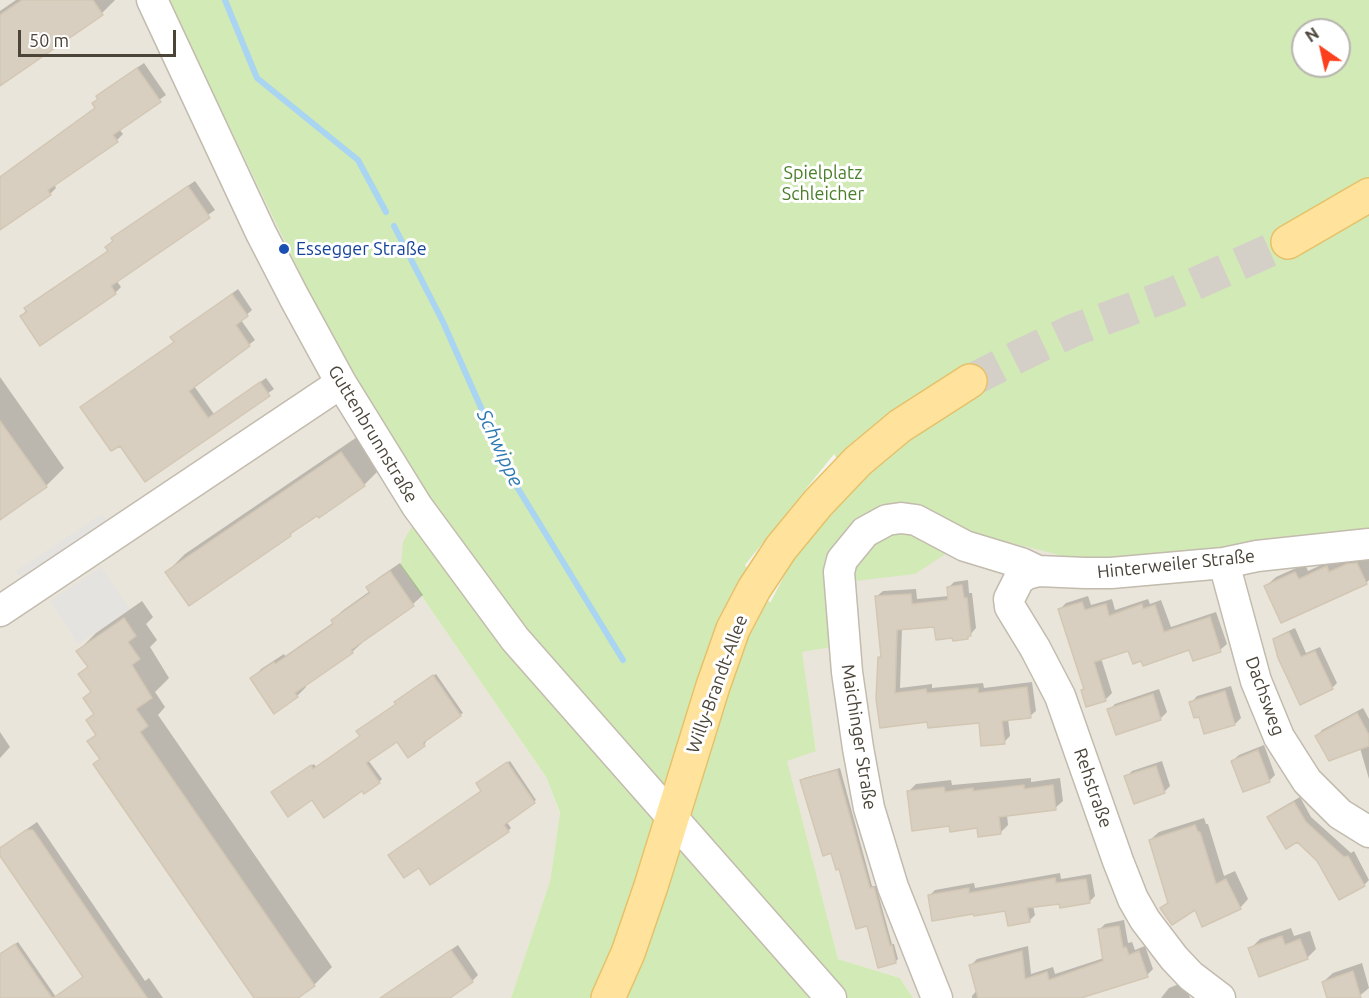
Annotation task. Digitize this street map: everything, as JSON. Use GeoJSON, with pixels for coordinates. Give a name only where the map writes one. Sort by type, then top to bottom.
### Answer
{"type":"FeatureCollection","features":[{"type":"Feature","properties":{"kind":"main road"},"geometry":{"type":"LineString","coordinates":[[1288,242],[1369,195]]}},
{"type":"Feature","properties":{"kind":"main road","name":"Willy-Brandt-Allee"},"geometry":{"type":"LineString","coordinates":[[608,998],[632,942],[733,629],[754,589],[781,548],[818,503],[858,461],[900,426],[970,381]]}},
{"type":"Feature","properties":{"kind":"street","name":"Guttenbrunnstraße"},"geometry":{"type":"LineString","coordinates":[[152,0],[270,251],[341,383],[417,506],[515,639],[672,817]]}},
{"type":"Feature","properties":{"kind":"street"},"geometry":{"type":"LineString","coordinates":[[0,611],[341,383]]}},
{"type":"Feature","properties":{"kind":"street","name":"Hinterweiler Straße"},"geometry":{"type":"LineString","coordinates":[[839,572],[842,560],[865,532],[887,520],[901,518],[915,520],[965,546],[1021,563],[1038,571],[1112,573],[1369,544]]}},
{"type":"Feature","properties":{"kind":"street","name":"Dachsweg"},"geometry":{"type":"LineString","coordinates":[[1224,562],[1256,681],[1279,737],[1307,781],[1340,814],[1369,832]]}},
{"type":"Feature","properties":{"kind":"street","name":"Rehstraße"},"geometry":{"type":"LineString","coordinates":[[1038,571],[1019,579],[1009,599],[1010,607],[1060,696],[1118,861],[1134,899],[1145,920],[1174,958],[1191,976],[1220,998]]}},
{"type":"Feature","properties":{"kind":"street","name":"Maichinger Straße"},"geometry":{"type":"LineString","coordinates":[[839,572],[847,672],[865,792],[893,887],[937,998]]}},
{"type":"Feature","properties":{"kind":"street"},"geometry":{"type":"LineString","coordinates":[[672,817],[831,998]]}},
{"type":"Feature","properties":{"kind":"shaded area"},"geometry":{"type":"Polygon","coordinates":[[[0,0],[168,0],[312,298],[341,353],[427,501],[401,566],[546,777],[560,814],[550,881],[511,998],[0,998],[0,0]]]}},
{"type":"Feature","properties":{"kind":"shaded area"},"geometry":{"type":"Polygon","coordinates":[[[102,514],[111,528],[26,586],[16,571],[102,514]]]}},
{"type":"Feature","properties":{"kind":"shaded area"},"geometry":{"type":"Polygon","coordinates":[[[874,519],[1369,532],[1369,998],[913,998],[900,978],[838,959],[786,760],[816,750],[801,652],[827,580],[874,519]]]}},
{"type":"Feature","properties":{"kind":"shaded area"},"geometry":{"type":"Polygon","coordinates":[[[101,567],[130,609],[78,644],[50,601],[101,567]]]}},
{"type":"Feature","properties":{"kind":"green space","name":"Spielplatz Schleicher"},"geometry":{"type":"Polygon","coordinates":[[[168,0],[1369,0],[1369,532],[1226,550],[1091,563],[980,535],[904,504],[836,555],[837,646],[802,652],[816,751],[787,761],[838,959],[900,978],[913,998],[511,998],[550,881],[560,813],[546,777],[401,566],[403,542],[427,501],[341,353],[312,298],[168,0]],[[834,454],[745,565],[770,603],[797,551],[854,485],[834,454]]]}},
{"type":"Feature","properties":{"kind":"green space"},"geometry":{"type":"Polygon","coordinates":[[[906,526],[947,553],[915,574],[846,582],[854,548],[906,526]]]}},
{"type":"Feature","properties":{"kind":"building"},"geometry":{"type":"Polygon","coordinates":[[[22,0],[93,0],[103,15],[0,86],[0,15],[22,0]]]}},
{"type":"Feature","properties":{"kind":"building"},"geometry":{"type":"Polygon","coordinates":[[[137,68],[161,102],[113,135],[118,142],[48,190],[51,195],[0,230],[0,177],[95,108],[92,103],[98,99],[96,96],[137,68]]]}},
{"type":"Feature","properties":{"kind":"building"},"geometry":{"type":"Polygon","coordinates":[[[188,186],[210,218],[111,286],[116,294],[40,346],[20,316],[27,312],[24,308],[108,251],[105,247],[113,241],[111,238],[188,186]]]}},
{"type":"Feature","properties":{"kind":"building"},"geometry":{"type":"Polygon","coordinates":[[[232,294],[248,316],[236,325],[250,346],[189,391],[208,418],[260,382],[270,396],[145,482],[120,446],[111,451],[80,407],[174,342],[170,337],[232,294]]]}},
{"type":"Feature","properties":{"kind":"building"},"geometry":{"type":"Polygon","coordinates":[[[0,421],[47,487],[0,520],[0,421]]]}},
{"type":"Feature","properties":{"kind":"building"},"geometry":{"type":"Polygon","coordinates":[[[341,452],[365,486],[319,518],[317,516],[290,534],[291,536],[189,606],[165,572],[341,452]]]}},
{"type":"Feature","properties":{"kind":"building"},"geometry":{"type":"Polygon","coordinates":[[[1357,563],[1367,584],[1281,623],[1264,586],[1295,572],[1299,579],[1327,566],[1329,572],[1347,564],[1357,563]]]}},
{"type":"Feature","properties":{"kind":"building"},"geometry":{"type":"Polygon","coordinates":[[[390,571],[414,606],[351,650],[353,653],[295,693],[298,697],[274,714],[250,678],[274,662],[275,664],[333,624],[331,620],[370,593],[366,587],[390,571]]]}},
{"type":"Feature","properties":{"kind":"building"},"geometry":{"type":"Polygon","coordinates":[[[962,585],[964,598],[967,598],[971,636],[968,636],[968,639],[953,641],[952,638],[936,640],[934,627],[897,630],[895,693],[926,689],[927,693],[978,688],[978,693],[1027,687],[1031,718],[1002,721],[1005,744],[981,746],[979,723],[928,728],[927,722],[880,728],[876,699],[878,657],[881,657],[875,596],[911,594],[912,604],[948,600],[947,587],[962,585]]]}},
{"type":"Feature","properties":{"kind":"building"},"geometry":{"type":"Polygon","coordinates":[[[1082,602],[1085,610],[1106,604],[1109,616],[1142,604],[1143,609],[1155,605],[1164,632],[1210,617],[1221,652],[1193,661],[1189,650],[1143,666],[1141,661],[1133,664],[1128,651],[1094,662],[1106,701],[1086,707],[1081,690],[1084,689],[1058,609],[1082,602]]]}},
{"type":"Feature","properties":{"kind":"building"},"geometry":{"type":"Polygon","coordinates":[[[124,618],[136,636],[128,642],[140,659],[132,665],[152,698],[136,709],[148,726],[140,732],[315,986],[298,998],[254,998],[93,764],[100,759],[87,741],[96,735],[86,720],[94,714],[83,698],[91,692],[78,674],[88,667],[76,651],[124,618]]]}},
{"type":"Feature","properties":{"kind":"building"},"geometry":{"type":"Polygon","coordinates":[[[1289,632],[1301,657],[1315,651],[1333,689],[1300,705],[1278,658],[1273,639],[1289,632]]]}},
{"type":"Feature","properties":{"kind":"building"},"geometry":{"type":"Polygon","coordinates":[[[433,675],[461,716],[423,743],[425,746],[408,758],[397,742],[366,763],[380,783],[364,794],[362,791],[324,818],[312,800],[288,817],[271,792],[311,765],[313,769],[360,736],[356,731],[433,675]]]}},
{"type":"Feature","properties":{"kind":"building"},"geometry":{"type":"Polygon","coordinates":[[[1225,691],[1235,725],[1204,734],[1199,717],[1194,718],[1189,702],[1225,691]]]}},
{"type":"Feature","properties":{"kind":"building"},"geometry":{"type":"Polygon","coordinates":[[[1153,694],[1161,720],[1116,735],[1107,709],[1153,694]]]}},
{"type":"Feature","properties":{"kind":"building"},"geometry":{"type":"Polygon","coordinates":[[[1357,713],[1369,735],[1369,746],[1329,761],[1315,736],[1357,713]]]}},
{"type":"Feature","properties":{"kind":"building"},"geometry":{"type":"Polygon","coordinates":[[[1258,750],[1270,782],[1243,792],[1231,761],[1258,750]]]}},
{"type":"Feature","properties":{"kind":"building"},"geometry":{"type":"Polygon","coordinates":[[[507,762],[535,803],[504,825],[509,832],[430,885],[419,868],[404,878],[388,855],[481,791],[476,783],[507,762]]]}},
{"type":"Feature","properties":{"kind":"building"},"geometry":{"type":"Polygon","coordinates":[[[1156,766],[1165,793],[1134,804],[1124,776],[1156,766]]]}},
{"type":"Feature","properties":{"kind":"building"},"geometry":{"type":"Polygon","coordinates":[[[837,770],[870,888],[874,887],[896,963],[878,968],[867,926],[856,929],[839,869],[836,870],[831,853],[823,856],[800,780],[837,770]]]}},
{"type":"Feature","properties":{"kind":"building"},"geometry":{"type":"Polygon","coordinates":[[[1024,785],[1024,789],[1053,785],[1056,810],[999,817],[1001,834],[978,837],[977,828],[950,832],[949,826],[912,831],[907,791],[944,787],[945,792],[973,788],[973,791],[1024,785]]]}},
{"type":"Feature","properties":{"kind":"building"},"geometry":{"type":"Polygon","coordinates":[[[1294,802],[1306,822],[1344,857],[1348,856],[1365,886],[1339,900],[1317,861],[1297,842],[1286,849],[1267,817],[1294,802]]]}},
{"type":"Feature","properties":{"kind":"building"},"geometry":{"type":"Polygon","coordinates":[[[1195,825],[1200,832],[1216,884],[1226,879],[1241,909],[1202,927],[1195,910],[1172,925],[1160,908],[1168,903],[1149,840],[1195,825]]]}},
{"type":"Feature","properties":{"kind":"building"},"geometry":{"type":"Polygon","coordinates":[[[26,830],[33,830],[147,998],[53,998],[83,977],[0,856],[0,848],[26,830]]]}},
{"type":"Feature","properties":{"kind":"building"},"geometry":{"type":"Polygon","coordinates":[[[1055,878],[1056,883],[1086,879],[1090,903],[1060,908],[1059,904],[1027,908],[1030,922],[1008,926],[1005,911],[932,921],[928,895],[969,888],[969,893],[1055,878]]]}},
{"type":"Feature","properties":{"kind":"building"},"geometry":{"type":"Polygon","coordinates":[[[1119,926],[1123,948],[1126,947],[1129,955],[1139,951],[1148,977],[1081,998],[978,998],[969,965],[1022,951],[1025,979],[1047,972],[1049,980],[1103,961],[1098,929],[1119,926]]]}},
{"type":"Feature","properties":{"kind":"building"},"geometry":{"type":"Polygon","coordinates":[[[1282,936],[1285,945],[1300,939],[1308,959],[1259,977],[1248,948],[1282,936]]]}},
{"type":"Feature","properties":{"kind":"building"},"geometry":{"type":"Polygon","coordinates":[[[15,944],[52,998],[0,998],[0,954],[15,944]]]}},
{"type":"Feature","properties":{"kind":"building"},"geometry":{"type":"Polygon","coordinates":[[[451,950],[473,982],[450,998],[380,998],[451,950]]]}},
{"type":"Feature","properties":{"kind":"building"},"geometry":{"type":"Polygon","coordinates":[[[1353,971],[1361,998],[1327,998],[1322,982],[1353,971]]]}},
{"type":"Feature","properties":{"kind":"waterway","name":"Schwippe"},"geometry":{"type":"LineString","coordinates":[[225,0],[257,78],[358,160],[386,212]]}},
{"type":"Feature","properties":{"kind":"waterway","name":"Schwippe"},"geometry":{"type":"LineString","coordinates":[[394,226],[443,322],[514,482],[623,660]]}},
{"type":"Feature","properties":{"kind":"tunnel"},"geometry":{"type":"LineString","coordinates":[[970,381],[1074,330],[1172,294],[1288,242]]}},
{"type":"Feature","properties":{"kind":"place","name":"Essegger Straße"},"geometry":{"type":"Point","coordinates":[284,249]}}]}
